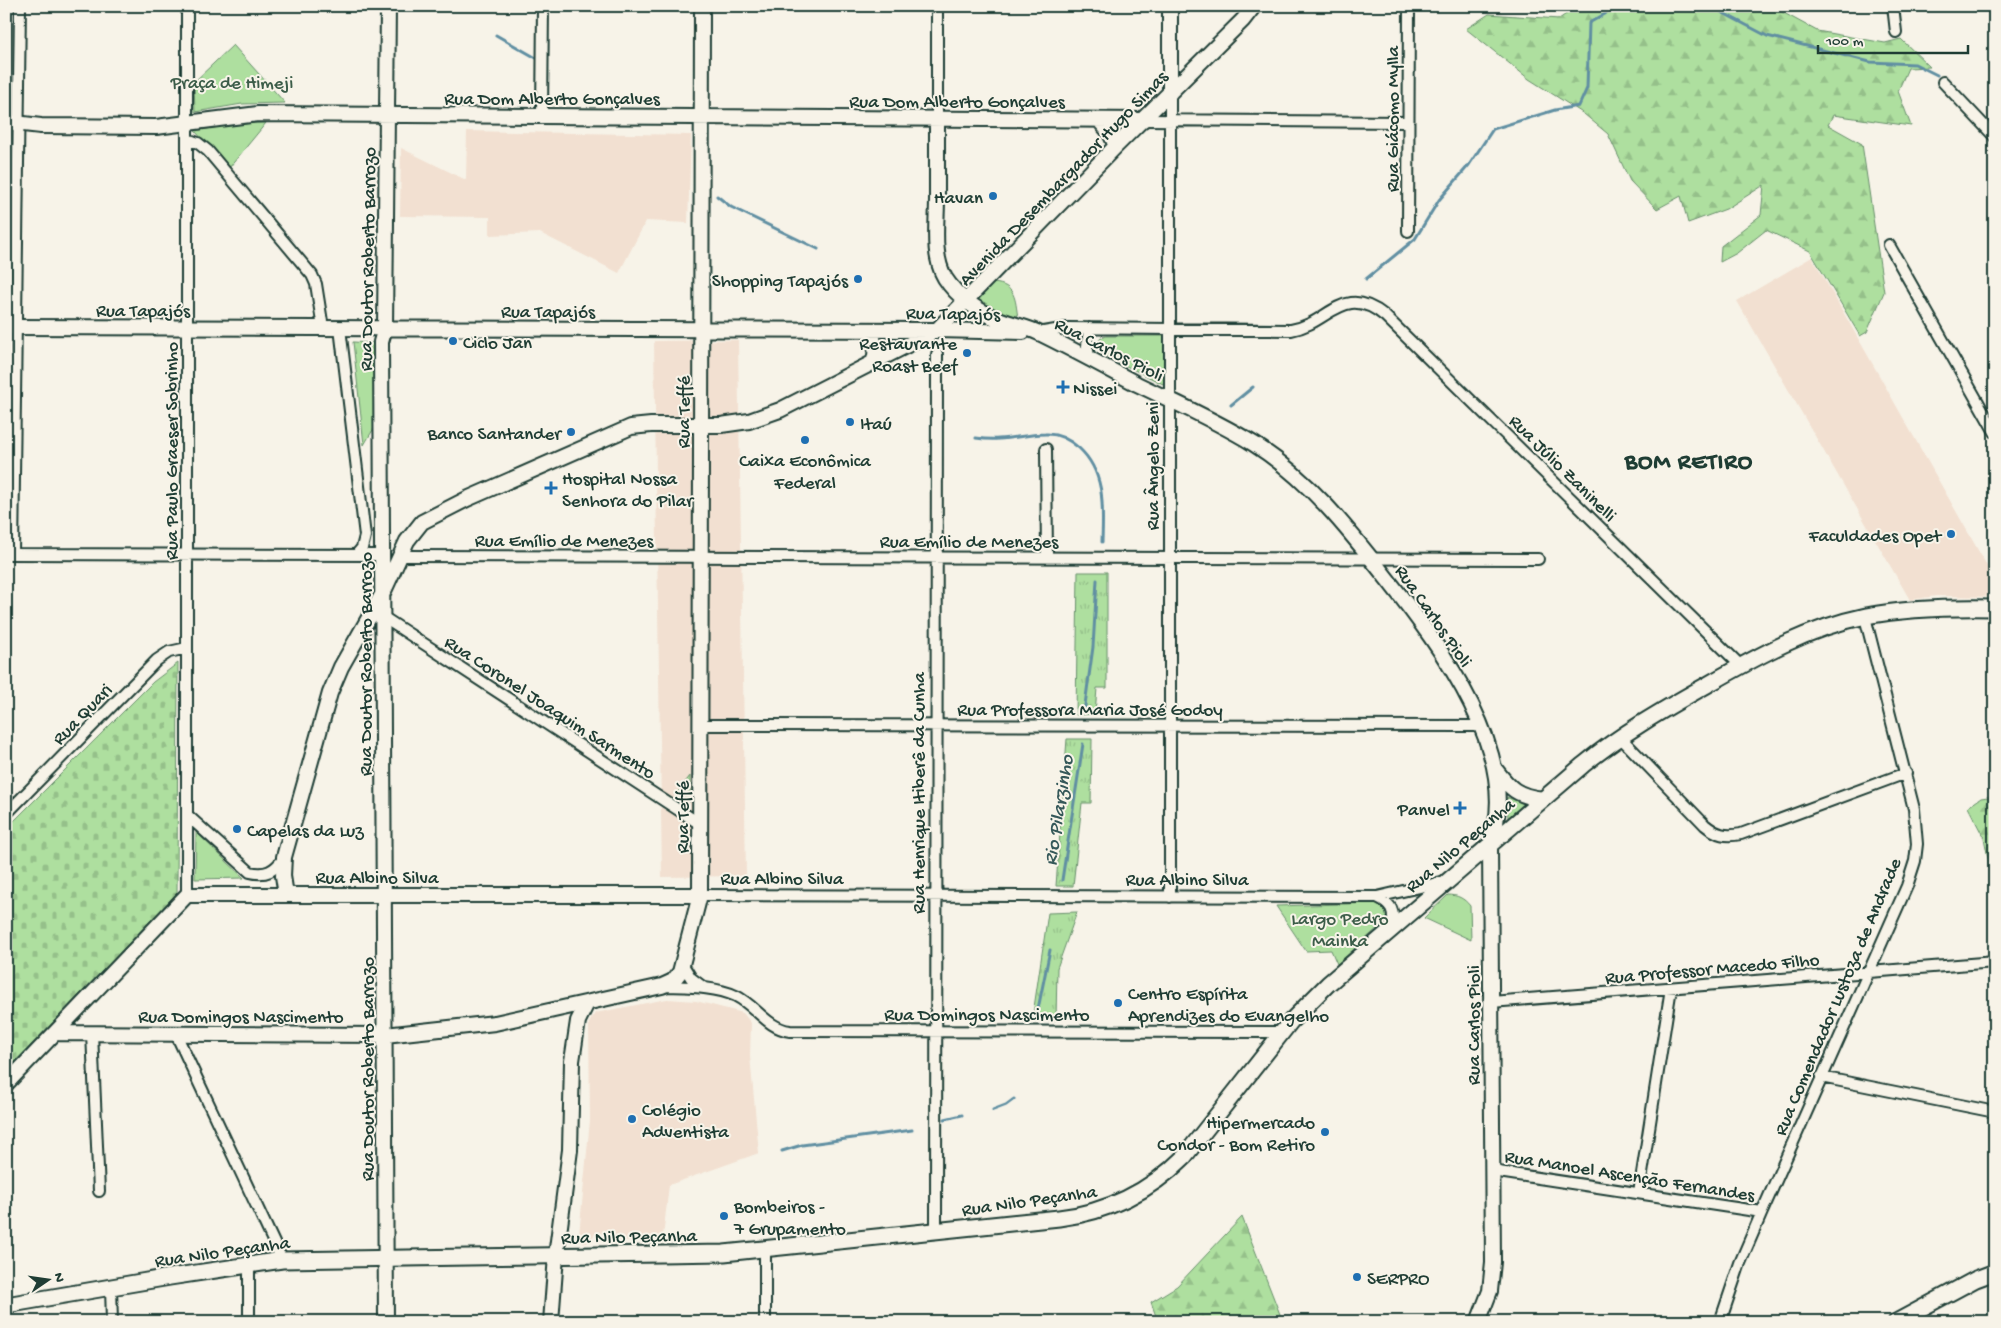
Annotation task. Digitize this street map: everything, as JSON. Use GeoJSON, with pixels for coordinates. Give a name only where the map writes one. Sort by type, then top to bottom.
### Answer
{"type":"FeatureCollection","features":[{"type":"Feature","properties":{"kind":"main road","name":"Rua Doutor Roberto Barrozo"},"geometry":{"type":"LineString","coordinates":[[386,1322],[382,342],[385,328],[388,6]]}},
{"type":"Feature","properties":{"kind":"main road","name":"Rua Teffé"},"geometry":{"type":"LineString","coordinates":[[683,965],[700,895],[702,6]]}},
{"type":"Feature","properties":{"kind":"main road","name":"Rua Ângelo Zeni"},"geometry":{"type":"LineString","coordinates":[[1170,6],[1170,93]]}},
{"type":"Feature","properties":{"kind":"main road","name":"Avenida Desembargador Hugo Simas"},"geometry":{"type":"LineString","coordinates":[[286,895],[283,876],[284,857],[330,693],[341,667],[383,593],[400,556],[416,528],[427,518],[610,435],[639,425],[735,424],[766,416],[937,330],[1254,6]]}},
{"type":"Feature","properties":{"kind":"main road","name":"Rua Dom Alberto Gonçalves"},"geometry":{"type":"LineString","coordinates":[[12,123],[41,126],[174,126],[258,114],[1143,120]]}},
{"type":"Feature","properties":{"kind":"main road"},"geometry":{"type":"LineString","coordinates":[[937,118],[937,248],[946,279],[967,301]]}},
{"type":"Feature","properties":{"kind":"main road"},"geometry":{"type":"LineString","coordinates":[[1098,120],[1110,133],[1116,146]]}},
{"type":"Feature","properties":{"kind":"main road","name":"Rua Carlos Pioli"},"geometry":{"type":"LineString","coordinates":[[967,301],[992,317],[1038,333],[1225,428],[1270,456],[1322,502],[1371,558],[1440,648],[1460,683],[1480,726],[1494,768],[1497,783],[1498,817],[1490,845],[1492,1278],[1487,1303],[1478,1322]]}},
{"type":"Feature","properties":{"kind":"main road","name":"Rua Tapajós"},"geometry":{"type":"LineString","coordinates":[[11,327],[937,330],[1038,333]]}},
{"type":"Feature","properties":{"kind":"main road"},"geometry":{"type":"LineString","coordinates":[[866,330],[876,347],[873,363]]}},
{"type":"Feature","properties":{"kind":"main road"},"geometry":{"type":"LineString","coordinates":[[382,535],[390,549],[400,556]]}},
{"type":"Feature","properties":{"kind":"main road","name":"Rua Nilo Peçanha"},"geometry":{"type":"LineString","coordinates":[[6,1305],[282,1260],[703,1254],[765,1250],[1077,1216],[1108,1208],[1146,1189],[1171,1170],[1184,1157],[1282,1032],[1318,993],[1392,927],[1582,765],[1620,737],[1674,703],[1795,638],[1864,617],[1921,609],[1995,608]]}},
{"type":"Feature","properties":{"kind":"main road"},"geometry":{"type":"LineString","coordinates":[[366,622],[383,617]]}},
{"type":"Feature","properties":{"kind":"main road"},"geometry":{"type":"LineString","coordinates":[[1494,768],[1511,789],[1520,795],[1543,799]]}},
{"type":"Feature","properties":{"kind":"main road"},"geometry":{"type":"LineString","coordinates":[[6,1084],[187,895]]}},
{"type":"Feature","properties":{"kind":"main road","name":"Rua Albino Silva"},"geometry":{"type":"LineString","coordinates":[[187,895],[700,895]]}},
{"type":"Feature","properties":{"kind":"main road","name":"Rua Domingos Nascimento"},"geometry":{"type":"LineString","coordinates":[[55,1033],[385,1035],[496,1022],[662,986],[677,977],[683,965]]}},
{"type":"Feature","properties":{"kind":"main road"},"geometry":{"type":"LineString","coordinates":[[572,1061],[578,1021],[587,1003]]}},
{"type":"Feature","properties":{"kind":"main road"},"geometry":{"type":"LineString","coordinates":[[551,1322],[556,1256],[570,1150],[572,1061],[570,1018],[568,1012],[562,1008]]}},
{"type":"Feature","properties":{"kind":"main road"},"geometry":{"type":"LineString","coordinates":[[1896,1322],[1995,1272]]}},
{"type":"Feature","properties":{"kind":"street"},"geometry":{"type":"LineString","coordinates":[[20,6],[12,123],[10,554],[382,556]]}},
{"type":"Feature","properties":{"kind":"street","name":"Rua Paulo Graeser Sobrinho"},"geometry":{"type":"LineString","coordinates":[[187,6],[187,895]]}},
{"type":"Feature","properties":{"kind":"street"},"geometry":{"type":"LineString","coordinates":[[542,116],[543,6]]}},
{"type":"Feature","properties":{"kind":"street"},"geometry":{"type":"LineString","coordinates":[[937,6],[937,118]]}},
{"type":"Feature","properties":{"kind":"street","name":"Rua Giácomo Mylla"},"geometry":{"type":"LineString","coordinates":[[1408,231],[1409,6]]}},
{"type":"Feature","properties":{"kind":"street"},"geometry":{"type":"LineString","coordinates":[[1893,6],[1896,32]]}},
{"type":"Feature","properties":{"kind":"street"},"geometry":{"type":"LineString","coordinates":[[1943,82],[1995,138]]}},
{"type":"Feature","properties":{"kind":"street","name":"Rua Ângelo Zeni"},"geometry":{"type":"LineString","coordinates":[[1170,93],[1170,897]]}},
{"type":"Feature","properties":{"kind":"street","name":"Rua Dom Alberto Gonçalves"},"geometry":{"type":"LineString","coordinates":[[1143,120],[1408,122]]}},
{"type":"Feature","properties":{"kind":"street"},"geometry":{"type":"LineString","coordinates":[[187,139],[198,143],[208,151],[312,275],[316,284],[322,328]]}},
{"type":"Feature","properties":{"kind":"street"},"geometry":{"type":"LineString","coordinates":[[1889,245],[1995,432]]}},
{"type":"Feature","properties":{"kind":"street","name":"Rua Tapajós"},"geometry":{"type":"LineString","coordinates":[[1038,333],[1067,328],[1291,330],[1312,323],[1339,306],[1356,303]]}},
{"type":"Feature","properties":{"kind":"street","name":"Rua Júlio Zaninelli"},"geometry":{"type":"LineString","coordinates":[[1356,303],[1370,306],[1385,316],[1741,666]]}},
{"type":"Feature","properties":{"kind":"street"},"geometry":{"type":"LineString","coordinates":[[340,328],[365,536],[362,548],[356,556]]}},
{"type":"Feature","properties":{"kind":"street"},"geometry":{"type":"LineString","coordinates":[[1088,328],[1087,346],[1090,360]]}},
{"type":"Feature","properties":{"kind":"street","name":"Rua Henrique Itiberê da Cunha"},"geometry":{"type":"LineString","coordinates":[[936,1232],[937,354]]}},
{"type":"Feature","properties":{"kind":"street"},"geometry":{"type":"LineString","coordinates":[[1046,450],[1047,558]]}},
{"type":"Feature","properties":{"kind":"street","name":"Rua Emílio de Menezes"},"geometry":{"type":"LineString","coordinates":[[400,556],[1538,559]]}},
{"type":"Feature","properties":{"kind":"street","name":"Rua Coronel Joaquim Sarmento"},"geometry":{"type":"LineString","coordinates":[[383,617],[700,824]]}},
{"type":"Feature","properties":{"kind":"street","name":"Rua Comendador Lustoza de Andrade"},"geometry":{"type":"LineString","coordinates":[[1720,1322],[1740,1263],[1907,886],[1915,861],[1916,826],[1906,774],[1864,617]]}},
{"type":"Feature","properties":{"kind":"street","name":"Rua Quari"},"geometry":{"type":"LineString","coordinates":[[6,814],[157,660],[169,652],[187,648]]}},
{"type":"Feature","properties":{"kind":"street","name":"Rua Professora Maria José Godoy"},"geometry":{"type":"LineString","coordinates":[[700,725],[1480,726]]}},
{"type":"Feature","properties":{"kind":"street"},"geometry":{"type":"LineString","coordinates":[[1620,737],[1705,825],[1722,836],[1741,834],[1906,774]]}},
{"type":"Feature","properties":{"kind":"street"},"geometry":{"type":"LineString","coordinates":[[187,815],[250,872],[258,874],[271,872],[284,857]]}},
{"type":"Feature","properties":{"kind":"street","name":"Rua Albino Silva"},"geometry":{"type":"LineString","coordinates":[[700,895],[1377,897],[1447,880]]}},
{"type":"Feature","properties":{"kind":"street"},"geometry":{"type":"LineString","coordinates":[[1377,897],[1392,907],[1394,916],[1392,927]]}},
{"type":"Feature","properties":{"kind":"street","name":"Rua Professor Macedo Filho"},"geometry":{"type":"LineString","coordinates":[[1491,1002],[1995,962]]}},
{"type":"Feature","properties":{"kind":"street","name":"Rua Domingos Nascimento"},"geometry":{"type":"LineString","coordinates":[[683,965],[692,978],[704,987]]}},
{"type":"Feature","properties":{"kind":"street","name":"Rua Domingos Nascimento"},"geometry":{"type":"LineString","coordinates":[[662,986],[704,987],[736,996],[768,1022],[782,1030],[1282,1032]]}},
{"type":"Feature","properties":{"kind":"street"},"geometry":{"type":"LineString","coordinates":[[1639,1194],[1671,988]]}},
{"type":"Feature","properties":{"kind":"street"},"geometry":{"type":"LineString","coordinates":[[92,1033],[99,1190]]}},
{"type":"Feature","properties":{"kind":"street"},"geometry":{"type":"LineString","coordinates":[[176,1034],[282,1260]]}},
{"type":"Feature","properties":{"kind":"street"},"geometry":{"type":"LineString","coordinates":[[1821,1077],[1995,1112]]}},
{"type":"Feature","properties":{"kind":"street","name":"Rua Manoel Ascenção Fernandes"},"geometry":{"type":"LineString","coordinates":[[1492,1171],[1762,1212]]}},
{"type":"Feature","properties":{"kind":"street"},"geometry":{"type":"LineString","coordinates":[[765,1250],[765,1322]]}},
{"type":"Feature","properties":{"kind":"street"},"geometry":{"type":"LineString","coordinates":[[248,1322],[249,1265]]}},
{"type":"Feature","properties":{"kind":"street"},"geometry":{"type":"LineString","coordinates":[[111,1287],[112,1322]]}},
{"type":"Feature","properties":{"kind":"shaded area"},"geometry":{"type":"Polygon","coordinates":[[[467,131],[691,135],[688,223],[646,221],[619,273],[540,233],[490,235],[490,217],[400,216],[401,148],[466,180],[467,131]]]}},
{"type":"Feature","properties":{"kind":"shaded area"},"geometry":{"type":"Polygon","coordinates":[[[1812,257],[1995,580],[1995,597],[1936,596],[1910,600],[1737,301],[1812,257]]]}},
{"type":"Feature","properties":{"kind":"shaded area"},"geometry":{"type":"Polygon","coordinates":[[[738,340],[746,876],[662,877],[654,341],[738,340]]]}},
{"type":"Feature","properties":{"kind":"shaded area"},"geometry":{"type":"Polygon","coordinates":[[[667,999],[696,1001],[743,1013],[751,1023],[750,1056],[759,1153],[669,1185],[663,1237],[615,1242],[609,1234],[595,1234],[587,1243],[583,1242],[579,1235],[590,1120],[589,1023],[595,1013],[667,999]]]}},
{"type":"Feature","properties":{"kind":"green space"},"geometry":{"type":"Polygon","coordinates":[[[1578,6],[1771,6],[1817,31],[1885,43],[1901,39],[1930,67],[1908,68],[1898,91],[1911,126],[1833,115],[1828,125],[1862,144],[1884,292],[1867,332],[1860,336],[1810,251],[1766,230],[1737,253],[1720,262],[1721,246],[1761,215],[1764,185],[1726,209],[1688,223],[1681,196],[1657,209],[1630,181],[1608,134],[1584,114],[1529,79],[1466,29],[1489,14],[1559,19],[1578,6]]]}},
{"type":"Feature","properties":{"kind":"green space","name":"Praça de Himeji"},"geometry":{"type":"Polygon","coordinates":[[[233,45],[285,103],[242,104],[195,112],[194,82],[233,45]]]}},
{"type":"Feature","properties":{"kind":"green space","name":"Praça de Himeji"},"geometry":{"type":"Polygon","coordinates":[[[266,123],[229,168],[195,131],[237,124],[266,123]]]}},
{"type":"Feature","properties":{"kind":"green space"},"geometry":{"type":"Polygon","coordinates":[[[993,283],[1001,284],[1013,294],[1018,318],[1006,316],[975,302],[993,283]]]}},
{"type":"Feature","properties":{"kind":"green space"},"geometry":{"type":"Polygon","coordinates":[[[1106,336],[1165,336],[1165,385],[1102,354],[1098,344],[1100,339],[1106,336]]]}},
{"type":"Feature","properties":{"kind":"green space"},"geometry":{"type":"Polygon","coordinates":[[[353,342],[373,343],[374,428],[364,445],[353,342]]]}},
{"type":"Feature","properties":{"kind":"green space"},"geometry":{"type":"Polygon","coordinates":[[[1078,572],[1107,572],[1107,688],[1097,688],[1095,714],[1076,715],[1078,572]]]}},
{"type":"Feature","properties":{"kind":"green space"},"geometry":{"type":"Polygon","coordinates":[[[178,663],[177,893],[6,1071],[6,829],[153,682],[178,663]]]}},
{"type":"Feature","properties":{"kind":"green space"},"geometry":{"type":"Polygon","coordinates":[[[1067,739],[1092,739],[1091,803],[1082,803],[1073,886],[1056,886],[1067,739]]]}},
{"type":"Feature","properties":{"kind":"green space"},"geometry":{"type":"Polygon","coordinates":[[[690,776],[690,802],[677,793],[690,776]]]}},
{"type":"Feature","properties":{"kind":"green space"},"geometry":{"type":"Polygon","coordinates":[[[1995,796],[1995,870],[1990,868],[1984,838],[1968,807],[1981,798],[1995,796]]]}},
{"type":"Feature","properties":{"kind":"green space"},"geometry":{"type":"Polygon","coordinates":[[[1507,797],[1526,805],[1508,819],[1507,797]]]}},
{"type":"Feature","properties":{"kind":"green space"},"geometry":{"type":"Polygon","coordinates":[[[196,832],[244,878],[195,879],[196,832]]]}},
{"type":"Feature","properties":{"kind":"green space"},"geometry":{"type":"Polygon","coordinates":[[[1448,895],[1460,898],[1470,906],[1471,940],[1424,918],[1448,895]]]}},
{"type":"Feature","properties":{"kind":"green space","name":"Largo Pedro Mainka"},"geometry":{"type":"Polygon","coordinates":[[[1377,903],[1386,909],[1387,920],[1337,964],[1331,950],[1306,951],[1276,906],[1377,903]]]}},
{"type":"Feature","properties":{"kind":"green space"},"geometry":{"type":"Polygon","coordinates":[[[1077,912],[1057,968],[1056,1020],[1032,1021],[1048,913],[1077,912]]]}},
{"type":"Feature","properties":{"kind":"green space"},"geometry":{"type":"Polygon","coordinates":[[[1242,1217],[1283,1322],[1158,1322],[1151,1302],[1177,1286],[1242,1217]]]}},
{"type":"Feature","properties":{"kind":"waterway"},"geometry":{"type":"LineString","coordinates":[[1366,279],[1415,239],[1439,200],[1469,165],[1493,129],[1555,110],[1579,106],[1587,88],[1589,23],[1605,14],[1611,6]]}},
{"type":"Feature","properties":{"kind":"waterway"},"geometry":{"type":"LineString","coordinates":[[1710,6],[1767,36],[1870,62],[1915,64],[1937,75]]}},
{"type":"Feature","properties":{"kind":"waterway","name":"Rio Pilarzinho"},"geometry":{"type":"LineString","coordinates":[[496,35],[538,59]]}},
{"type":"Feature","properties":{"kind":"waterway","name":"Rio Pilarzinho"},"geometry":{"type":"LineString","coordinates":[[717,196],[731,207],[818,249]]}},
{"type":"Feature","properties":{"kind":"waterway"},"geometry":{"type":"LineString","coordinates":[[1231,405],[1253,387]]}},
{"type":"Feature","properties":{"kind":"waterway","name":"Rio Pilarzinho"},"geometry":{"type":"LineString","coordinates":[[976,438],[1003,439],[1050,434],[1064,438],[1079,448],[1094,468],[1101,492],[1103,516],[1102,542]]}},
{"type":"Feature","properties":{"kind":"waterway","name":"Rio Pilarzinho"},"geometry":{"type":"LineString","coordinates":[[1084,712],[1093,647],[1097,580]]}},
{"type":"Feature","properties":{"kind":"waterway","name":"Rio Pilarzinho"},"geometry":{"type":"LineString","coordinates":[[1062,880],[1083,744]]}},
{"type":"Feature","properties":{"kind":"waterway","name":"Rio Pilarzinho"},"geometry":{"type":"LineString","coordinates":[[1037,1014],[1050,950]]}},
{"type":"Feature","properties":{"kind":"waterway","name":"Rio Pilarzinho"},"geometry":{"type":"LineString","coordinates":[[993,1110],[1006,1105],[1014,1099]]}},
{"type":"Feature","properties":{"kind":"waterway","name":"Rio Pilarzinho"},"geometry":{"type":"LineString","coordinates":[[945,1119],[962,1115]]}},
{"type":"Feature","properties":{"kind":"waterway","name":"Rio Pilarzinho"},"geometry":{"type":"LineString","coordinates":[[782,1151],[802,1145],[912,1130]]}},
{"type":"Feature","properties":{"kind":"place","name":"Havan"},"geometry":{"type":"Point","coordinates":[993,196]}},
{"type":"Feature","properties":{"kind":"place","name":"Shopping Tapajós"},"geometry":{"type":"Point","coordinates":[858,279]}},
{"type":"Feature","properties":{"kind":"place","name":"Ciclo Jan"},"geometry":{"type":"Point","coordinates":[453,341]}},
{"type":"Feature","properties":{"kind":"place","name":"Restaurante Roast Beef"},"geometry":{"type":"Point","coordinates":[967,353]}},
{"type":"Feature","properties":{"kind":"place","name":"Nissei"},"geometry":{"type":"Point","coordinates":[1063,387]}},
{"type":"Feature","properties":{"kind":"place","name":"Itaú"},"geometry":{"type":"Point","coordinates":[850,422]}},
{"type":"Feature","properties":{"kind":"place","name":"Banco Santander"},"geometry":{"type":"Point","coordinates":[571,432]}},
{"type":"Feature","properties":{"kind":"place","name":"Caixa Econômica Federal"},"geometry":{"type":"Point","coordinates":[805,440]}},
{"type":"Feature","properties":{"kind":"place","name":"Hospital Nossa Senhora do Pilar"},"geometry":{"type":"Point","coordinates":[551,488]}},
{"type":"Feature","properties":{"kind":"place","name":"Faculdades Opet"},"geometry":{"type":"Point","coordinates":[1951,534]}},
{"type":"Feature","properties":{"kind":"place","name":"Panvel"},"geometry":{"type":"Point","coordinates":[1460,808]}},
{"type":"Feature","properties":{"kind":"place","name":"Capelas da Luz"},"geometry":{"type":"Point","coordinates":[237,829]}},
{"type":"Feature","properties":{"kind":"place","name":"Centro Espírita Aprendizes do Evangelho"},"geometry":{"type":"Point","coordinates":[1118,1003]}},
{"type":"Feature","properties":{"kind":"place","name":"Colégio Adventista"},"geometry":{"type":"Point","coordinates":[632,1119]}},
{"type":"Feature","properties":{"kind":"place","name":"Hipermercado Condor - Bom Retiro"},"geometry":{"type":"Point","coordinates":[1325,1132]}},
{"type":"Feature","properties":{"kind":"place","name":"Bombeiros - 7 Grupamento"},"geometry":{"type":"Point","coordinates":[724,1216]}},
{"type":"Feature","properties":{"kind":"place","name":"SERPRO"},"geometry":{"type":"Point","coordinates":[1357,1277]}},
{"type":"Feature","properties":{"kind":"district","name":"BOM RETIRO"},"geometry":{"type":"Point","coordinates":[1689,460]}}]}
